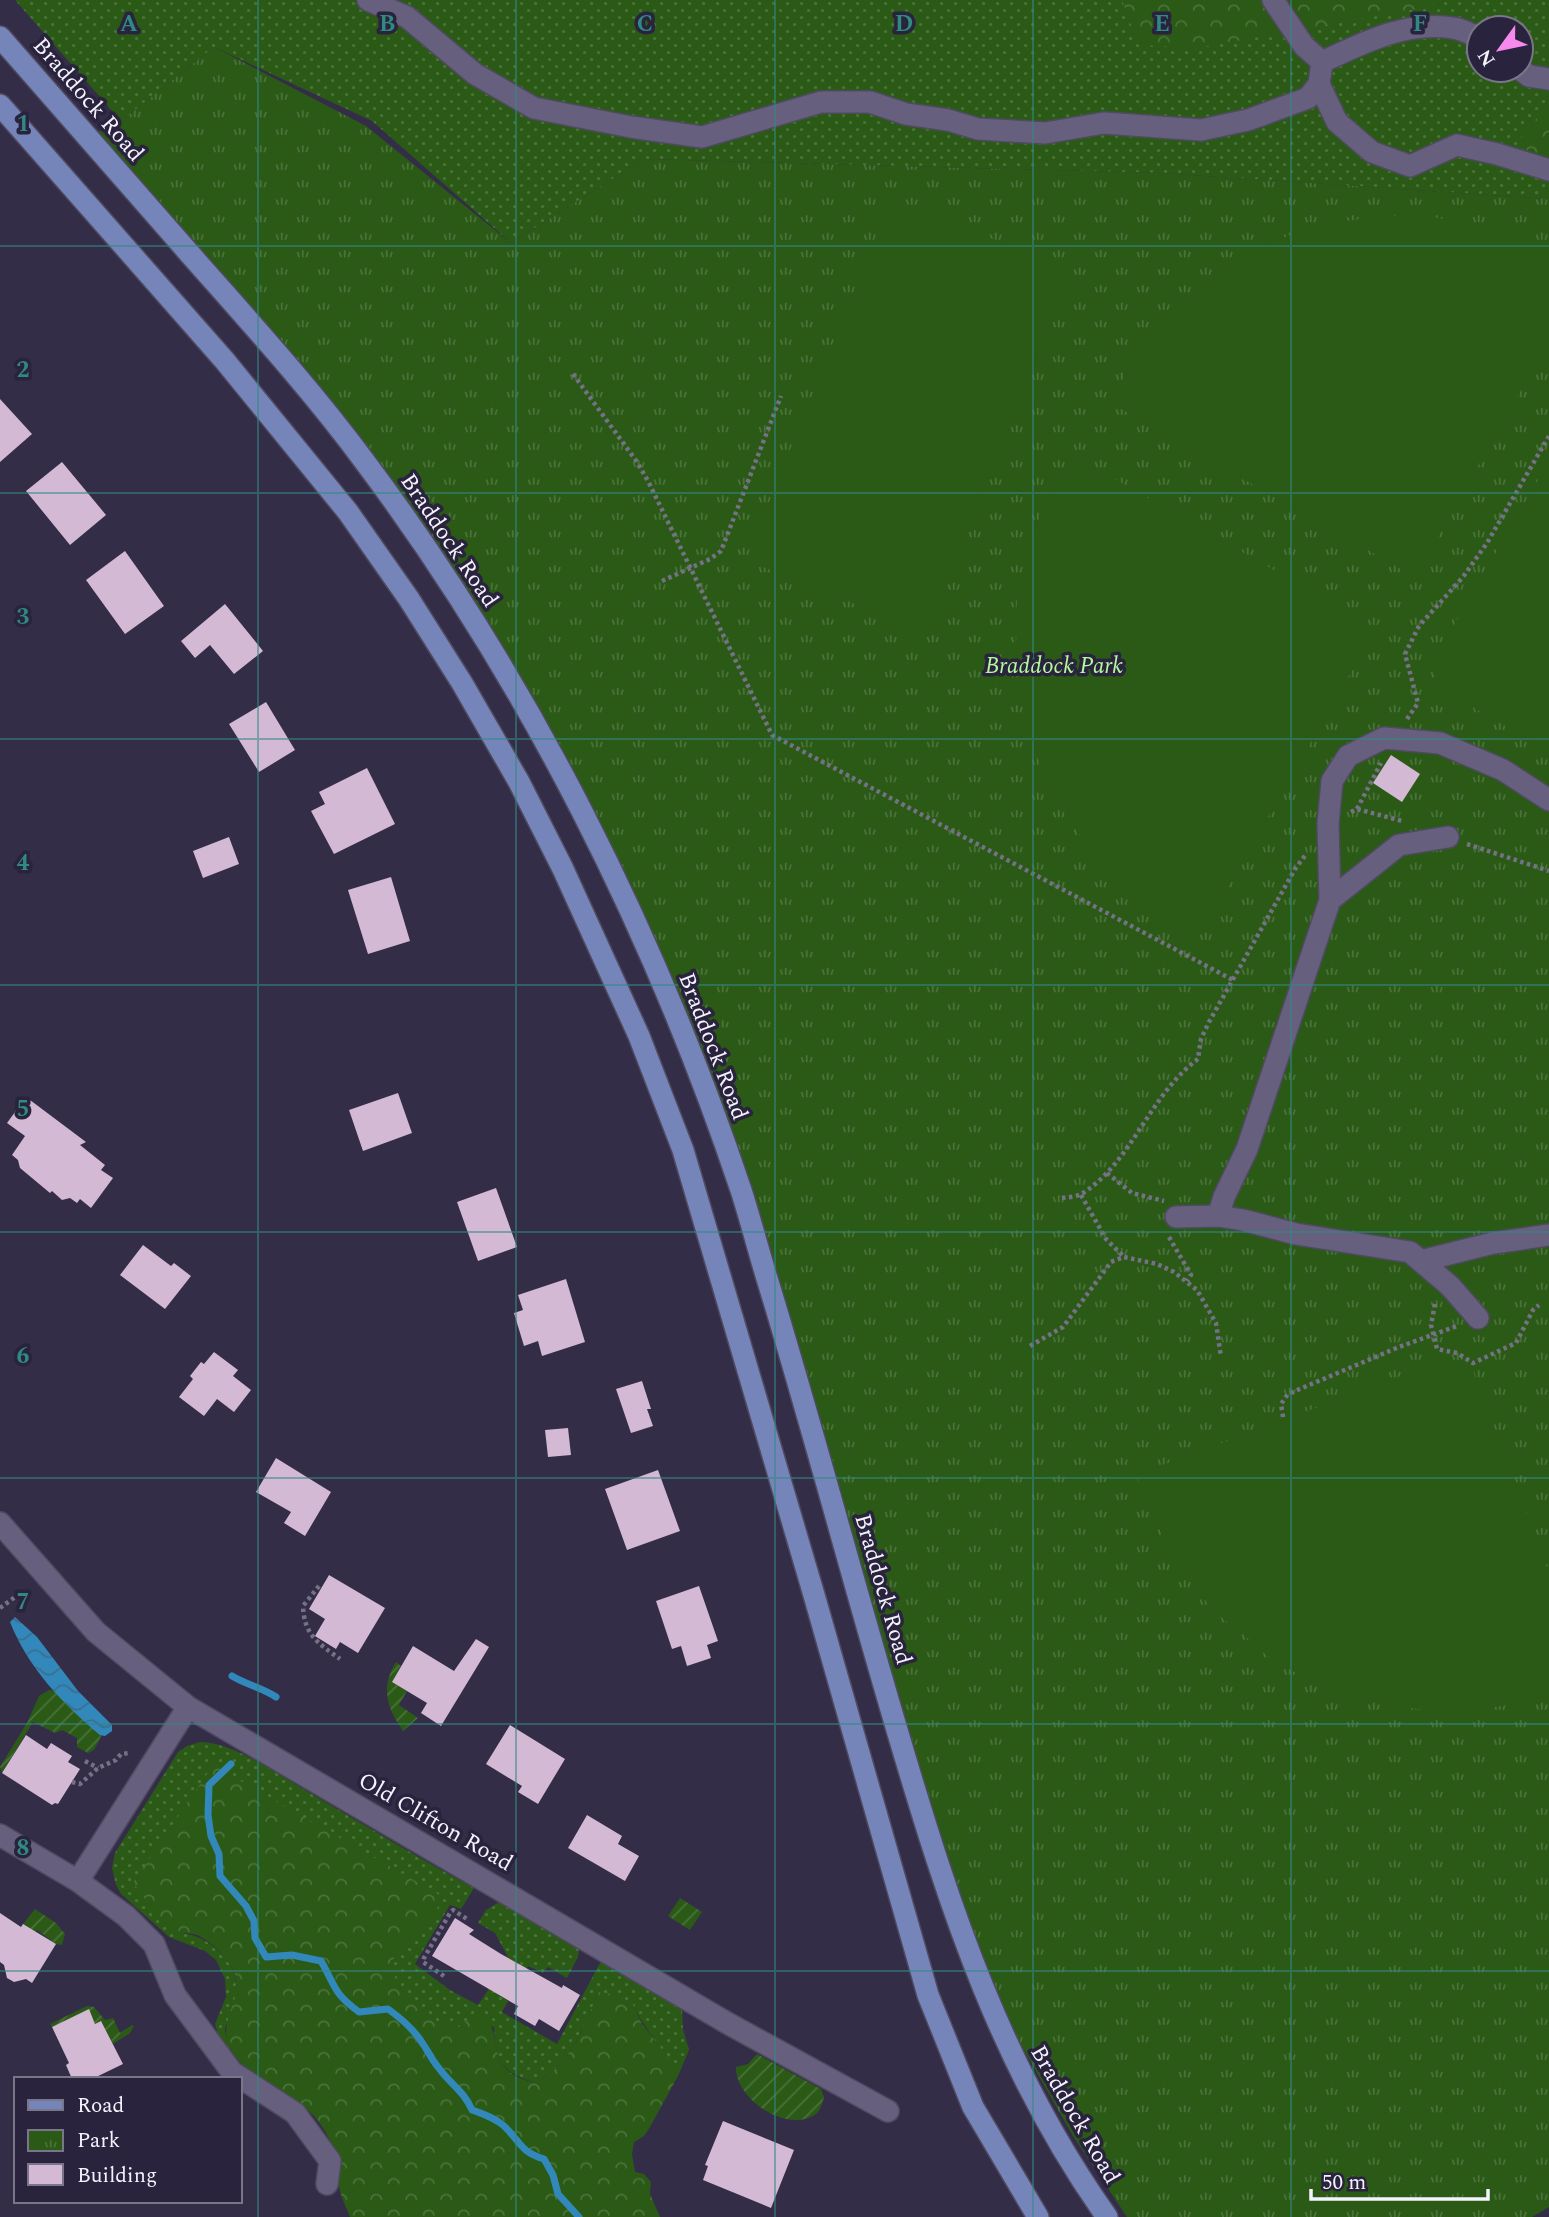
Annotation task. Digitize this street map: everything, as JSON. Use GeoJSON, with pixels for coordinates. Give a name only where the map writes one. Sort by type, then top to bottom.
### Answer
{"type":"FeatureCollection","features":[{"type":"Feature","properties":{"kind":"main road","name":"Braddock Road"},"geometry":{"type":"LineString","coordinates":[[0,37],[273,348],[364,460],[446,577],[540,731],[578,805],[638,925],[695,1065],[741,1192],[811,1422],[936,1862],[968,1952],[999,2029],[1027,2088],[1057,2141],[1107,2217]]}},
{"type":"Feature","properties":{"kind":"main road"},"geometry":{"type":"LineString","coordinates":[[0,105],[225,361],[348,512],[409,599],[462,683],[519,782],[564,870],[639,1036],[683,1150],[928,1995],[973,2107],[1038,2217]]}},
{"type":"Feature","properties":{"kind":"street"},"geometry":{"type":"LineString","coordinates":[[368,0],[407,17],[475,74],[534,108],[631,127],[702,137],[821,102],[870,102],[906,114],[948,120],[978,129],[1045,133],[1104,123],[1201,130],[1248,121],[1308,98],[1319,84],[1322,62]]}},
{"type":"Feature","properties":{"kind":"street"},"geometry":{"type":"LineString","coordinates":[[1273,0],[1304,46],[1322,62]]}},
{"type":"Feature","properties":{"kind":"street"},"geometry":{"type":"LineString","coordinates":[[1322,62],[1367,41],[1422,25],[1456,28],[1465,32]]}},
{"type":"Feature","properties":{"kind":"street"},"geometry":{"type":"LineString","coordinates":[[1319,84],[1337,122],[1372,152],[1410,166],[1457,145],[1497,153],[1549,170]]}},
{"type":"Feature","properties":{"kind":"street"},"geometry":{"type":"LineString","coordinates":[[1219,1216],[1224,1197],[1247,1149],[1330,900],[1328,824],[1332,781],[1348,756],[1384,738],[1440,743],[1503,770],[1549,800]]}},
{"type":"Feature","properties":{"kind":"street"},"geometry":{"type":"LineString","coordinates":[[1330,900],[1399,845],[1448,837]]}},
{"type":"Feature","properties":{"kind":"street"},"geometry":{"type":"LineString","coordinates":[[1170,1224],[1219,1216],[1296,1234],[1410,1252],[1450,1286],[1478,1318]]}},
{"type":"Feature","properties":{"kind":"street"},"geometry":{"type":"LineString","coordinates":[[1421,1261],[1493,1243],[1549,1235]]}},
{"type":"Feature","properties":{"kind":"street","name":"Old Clifton Road"},"geometry":{"type":"LineString","coordinates":[[0,1523],[96,1632],[188,1707],[717,2017],[888,2111]]}},
{"type":"Feature","properties":{"kind":"street"},"geometry":{"type":"LineString","coordinates":[[78,1881],[188,1707]]}},
{"type":"Feature","properties":{"kind":"street"},"geometry":{"type":"LineString","coordinates":[[0,1835],[78,1881],[126,1916],[154,1944],[175,1995],[233,2073],[239,2077]]}},
{"type":"Feature","properties":{"kind":"street"},"geometry":{"type":"LineString","coordinates":[[242,2079],[295,2113],[330,2161],[327,2184]]}},
{"type":"Feature","properties":{"kind":"path"},"geometry":{"type":"LineString","coordinates":[[573,374],[637,462],[772,735],[1233,980]]}},
{"type":"Feature","properties":{"kind":"path"},"geometry":{"type":"LineString","coordinates":[[663,581],[721,551],[781,396]]}},
{"type":"Feature","properties":{"kind":"path"},"geometry":{"type":"LineString","coordinates":[[1062,1198],[1081,1195],[1108,1171],[1157,1103],[1185,1069],[1198,1059],[1201,1039],[1296,869],[1328,824],[1357,809],[1394,739],[1418,703],[1405,654],[1419,626],[1463,577],[1487,542],[1549,436]]}},
{"type":"Feature","properties":{"kind":"path"},"geometry":{"type":"LineString","coordinates":[[1357,809],[1414,825]]}},
{"type":"Feature","properties":{"kind":"path"},"geometry":{"type":"LineString","coordinates":[[1448,837],[1549,871]]}},
{"type":"Feature","properties":{"kind":"path"},"geometry":{"type":"LineString","coordinates":[[1081,1195],[1106,1239],[1124,1257]]}},
{"type":"Feature","properties":{"kind":"path"},"geometry":{"type":"LineString","coordinates":[[1170,1224],[1191,1275],[1187,1282]]}},
{"type":"Feature","properties":{"kind":"path"},"geometry":{"type":"LineString","coordinates":[[1030,1346],[1063,1327],[1111,1262],[1124,1257],[1157,1264],[1187,1282],[1202,1297],[1216,1323],[1221,1357]]}},
{"type":"Feature","properties":{"kind":"path"},"geometry":{"type":"LineString","coordinates":[[1433,1298],[1436,1307],[1431,1325],[1437,1349],[1457,1353],[1473,1363],[1516,1343],[1539,1305]]}},
{"type":"Feature","properties":{"kind":"path"},"geometry":{"type":"LineString","coordinates":[[1283,1417],[1282,1404],[1288,1394],[1399,1346],[1478,1318]]}},
{"type":"Feature","properties":{"kind":"path"},"geometry":{"type":"LineString","coordinates":[[319,1586],[303,1606],[303,1623],[317,1643],[340,1659]]}},
{"type":"Feature","properties":{"kind":"path"},"geometry":{"type":"LineString","coordinates":[[0,1608],[22,1592]]}},
{"type":"Feature","properties":{"kind":"path"},"geometry":{"type":"LineString","coordinates":[[72,1782],[80,1784],[98,1768],[116,1760],[121,1754],[129,1753]]}},
{"type":"Feature","properties":{"kind":"path"},"geometry":{"type":"LineString","coordinates":[[85,1761],[98,1768]]}},
{"type":"Feature","properties":{"kind":"path"},"geometry":{"type":"LineString","coordinates":[[444,1976],[426,1965],[424,1958],[453,1910],[467,1919]]}},
{"type":"Feature","properties":{"kind":"green space"},"geometry":{"type":"Polygon","coordinates":[[[15,0],[1549,0],[1549,199],[1160,173],[644,159],[511,243],[372,121],[214,47],[121,121],[15,0]]]}},
{"type":"Feature","properties":{"kind":"green space"},"geometry":{"type":"Polygon","coordinates":[[[1122,0],[1446,0],[1422,8],[1197,48],[1138,45],[1122,0]]]}},
{"type":"Feature","properties":{"kind":"green space","name":"Braddock Park"},"geometry":{"type":"Polygon","coordinates":[[[214,47],[366,126],[511,243],[644,159],[1160,173],[1549,199],[1549,2207],[1532,2217],[1127,2217],[1073,2136],[968,1952],[695,1065],[540,731],[439,566],[273,348],[87,137],[121,121],[214,47]]]}},
{"type":"Feature","properties":{"kind":"green space"},"geometry":{"type":"Polygon","coordinates":[[[1549,108],[1549,163],[1529,155],[1520,133],[1549,108]]]}},
{"type":"Feature","properties":{"kind":"green space"},"geometry":{"type":"Polygon","coordinates":[[[891,198],[1072,271],[927,633],[746,560],[891,198]]]}},
{"type":"Feature","properties":{"kind":"green space"},"geometry":{"type":"Polygon","coordinates":[[[1414,214],[1500,232],[1549,251],[1549,341],[1424,561],[1401,569],[1109,402],[1139,354],[1166,321],[1204,286],[1248,256],[1295,233],[1318,226],[1414,214]]]}},
{"type":"Feature","properties":{"kind":"green space"},"geometry":{"type":"Polygon","coordinates":[[[1073,455],[1361,620],[1367,644],[1201,934],[1155,907],[1119,879],[1089,848],[1059,805],[1037,757],[1024,707],[1016,650],[1017,591],[1050,491],[1073,455]]]}},
{"type":"Feature","properties":{"kind":"green space"},"geometry":{"type":"Polygon","coordinates":[[[1549,461],[1549,751],[1439,688],[1432,663],[1549,461]]]}},
{"type":"Feature","properties":{"kind":"green space"},"geometry":{"type":"Polygon","coordinates":[[[1449,1358],[1472,1368],[1549,1573],[1549,1694],[1514,1704],[1480,1709],[1410,1708],[1376,1702],[1342,1692],[1278,1663],[1226,1621],[1199,1593],[1159,1528],[1136,1475],[1449,1358]]]}},
{"type":"Feature","properties":{"kind":"green space"},"geometry":{"type":"Polygon","coordinates":[[[396,1662],[401,1666],[392,1682],[407,1691],[399,1705],[418,1718],[403,1731],[393,1714],[387,1689],[396,1662]]]}},
{"type":"Feature","properties":{"kind":"green space"},"geometry":{"type":"Polygon","coordinates":[[[49,1690],[66,1692],[105,1729],[94,1750],[88,1753],[77,1747],[77,1738],[62,1730],[55,1733],[33,1722],[2,1773],[0,1767],[27,1723],[39,1696],[49,1690]]]}},
{"type":"Feature","properties":{"kind":"green space"},"geometry":{"type":"Polygon","coordinates":[[[200,1742],[228,1748],[259,1762],[474,1888],[461,1909],[450,1905],[415,1964],[450,1990],[478,2005],[509,1959],[495,1933],[478,1923],[486,1910],[499,1902],[579,1948],[578,1957],[567,1978],[548,1967],[543,1973],[528,1966],[502,2012],[557,2044],[601,1961],[682,2009],[683,2029],[689,2050],[678,2076],[633,2005],[599,1992],[575,2044],[558,2066],[536,2083],[515,2075],[499,2058],[494,2027],[469,2020],[448,2027],[439,2024],[429,2019],[401,1990],[392,1968],[393,1959],[404,1944],[427,1924],[182,1933],[211,1944],[231,1965],[236,1981],[236,1998],[225,2028],[229,2046],[244,2067],[276,2097],[223,2051],[215,2024],[226,1997],[225,1979],[216,1960],[205,1951],[169,1937],[121,1894],[112,1868],[115,1853],[178,1752],[200,1742]]]}},
{"type":"Feature","properties":{"kind":"green space"},"geometry":{"type":"Polygon","coordinates":[[[213,1765],[443,1897],[429,1922],[395,1956],[393,1971],[397,1981],[413,2004],[434,2021],[455,2026],[469,2019],[476,2011],[485,2018],[491,2025],[500,2060],[505,2068],[516,2076],[536,2083],[558,2066],[575,2043],[599,1992],[616,1995],[633,2005],[642,2024],[669,2058],[678,2076],[644,2136],[634,2142],[632,2154],[635,2172],[644,2174],[651,2182],[650,2194],[660,2217],[350,2217],[338,2184],[333,2148],[320,2124],[302,2105],[247,2069],[230,2048],[226,2037],[227,2026],[236,1993],[232,1968],[220,1951],[207,1941],[197,1935],[181,1932],[167,1923],[133,1883],[213,1765]]]}},
{"type":"Feature","properties":{"kind":"green space"},"geometry":{"type":"Polygon","coordinates":[[[680,1898],[702,1912],[690,1930],[668,1916],[680,1898]]]}},
{"type":"Feature","properties":{"kind":"green space"},"geometry":{"type":"Polygon","coordinates":[[[35,1909],[56,1923],[65,1934],[62,1945],[23,1924],[35,1909]]]}},
{"type":"Feature","properties":{"kind":"green space"},"geometry":{"type":"Polygon","coordinates":[[[87,2006],[94,2007],[105,2020],[113,2018],[120,2033],[134,2026],[130,2033],[113,2044],[101,2021],[95,2024],[89,2010],[52,2027],[50,2024],[87,2006]]]}},
{"type":"Feature","properties":{"kind":"green space"},"geometry":{"type":"Polygon","coordinates":[[[757,2054],[821,2089],[824,2097],[817,2113],[801,2120],[789,2119],[776,2116],[752,2100],[738,2079],[736,2067],[748,2064],[757,2054]]]}},
{"type":"Feature","properties":{"kind":"water"},"geometry":{"type":"Polygon","coordinates":[[[15,1617],[37,1637],[78,1691],[112,1725],[112,1731],[105,1736],[100,1735],[48,1684],[26,1655],[18,1639],[10,1622],[15,1617]]]}},
{"type":"Feature","properties":{"kind":"building"},"geometry":{"type":"Polygon","coordinates":[[[0,399],[32,434],[0,462],[0,399]]]}},
{"type":"Feature","properties":{"kind":"building"},"geometry":{"type":"Polygon","coordinates":[[[62,462],[106,515],[70,545],[26,491],[62,462]]]}},
{"type":"Feature","properties":{"kind":"building"},"geometry":{"type":"Polygon","coordinates":[[[125,551],[164,606],[125,634],[86,580],[125,551]]]}},
{"type":"Feature","properties":{"kind":"building"},"geometry":{"type":"Polygon","coordinates":[[[225,604],[263,651],[234,674],[210,645],[195,658],[181,641],[225,604]]]}},
{"type":"Feature","properties":{"kind":"building"},"geometry":{"type":"Polygon","coordinates":[[[266,702],[295,750],[259,772],[229,724],[266,702]]]}},
{"type":"Feature","properties":{"kind":"building"},"geometry":{"type":"Polygon","coordinates":[[[1391,755],[1420,774],[1402,802],[1373,783],[1391,755]]]}},
{"type":"Feature","properties":{"kind":"building"},"geometry":{"type":"Polygon","coordinates":[[[367,768],[395,824],[334,854],[311,811],[325,804],[319,792],[367,768]]]}},
{"type":"Feature","properties":{"kind":"building"},"geometry":{"type":"Polygon","coordinates":[[[229,837],[239,864],[203,878],[193,851],[229,837]]]}},
{"type":"Feature","properties":{"kind":"building"},"geometry":{"type":"Polygon","coordinates":[[[391,877],[410,941],[368,954],[348,890],[391,877]]]}},
{"type":"Feature","properties":{"kind":"building"},"geometry":{"type":"Polygon","coordinates":[[[398,1093],[412,1133],[363,1151],[349,1110],[398,1093]]]}},
{"type":"Feature","properties":{"kind":"building"},"geometry":{"type":"Polygon","coordinates":[[[26,1097],[86,1142],[80,1145],[105,1165],[101,1170],[113,1178],[91,1208],[80,1199],[77,1203],[70,1198],[62,1200],[52,1191],[50,1193],[20,1168],[18,1160],[12,1155],[25,1136],[7,1123],[26,1097]]]}},
{"type":"Feature","properties":{"kind":"building"},"geometry":{"type":"Polygon","coordinates":[[[496,1188],[517,1247],[478,1261],[457,1202],[496,1188]]]}},
{"type":"Feature","properties":{"kind":"building"},"geometry":{"type":"Polygon","coordinates":[[[143,1245],[171,1266],[174,1263],[191,1276],[165,1309],[120,1275],[143,1245]]]}},
{"type":"Feature","properties":{"kind":"building"},"geometry":{"type":"Polygon","coordinates":[[[566,1279],[585,1342],[542,1356],[538,1341],[524,1346],[514,1313],[523,1310],[518,1295],[566,1279]]]}},
{"type":"Feature","properties":{"kind":"building"},"geometry":{"type":"Polygon","coordinates":[[[214,1352],[238,1370],[233,1376],[251,1390],[234,1412],[217,1399],[204,1416],[179,1397],[193,1379],[190,1376],[201,1362],[204,1364],[214,1352]]]}},
{"type":"Feature","properties":{"kind":"building"},"geometry":{"type":"Polygon","coordinates":[[[642,1381],[653,1426],[631,1433],[616,1389],[642,1381]]]}},
{"type":"Feature","properties":{"kind":"building"},"geometry":{"type":"Polygon","coordinates":[[[568,1428],[571,1455],[548,1457],[545,1430],[568,1428]]]}},
{"type":"Feature","properties":{"kind":"building"},"geometry":{"type":"Polygon","coordinates":[[[276,1458],[331,1492],[305,1536],[284,1523],[291,1512],[256,1492],[276,1458]]]}},
{"type":"Feature","properties":{"kind":"building"},"geometry":{"type":"Polygon","coordinates":[[[658,1470],[680,1531],[627,1550],[605,1489],[658,1470]]]}},
{"type":"Feature","properties":{"kind":"building"},"geometry":{"type":"Polygon","coordinates":[[[329,1575],[385,1608],[358,1653],[340,1642],[336,1649],[315,1636],[325,1619],[309,1609],[329,1575]]]}},
{"type":"Feature","properties":{"kind":"building"},"geometry":{"type":"Polygon","coordinates":[[[699,1586],[718,1641],[707,1645],[711,1658],[687,1666],[681,1646],[672,1649],[656,1601],[699,1586]]]}},
{"type":"Feature","properties":{"kind":"building"},"geometry":{"type":"Polygon","coordinates":[[[476,1639],[489,1647],[441,1726],[421,1713],[427,1703],[392,1682],[413,1646],[454,1671],[476,1639]]]}},
{"type":"Feature","properties":{"kind":"building"},"geometry":{"type":"Polygon","coordinates":[[[510,1725],[565,1759],[538,1804],[518,1792],[522,1786],[486,1764],[510,1725]]]}},
{"type":"Feature","properties":{"kind":"building"},"geometry":{"type":"Polygon","coordinates":[[[26,1735],[47,1749],[51,1743],[72,1756],[68,1762],[80,1769],[58,1804],[52,1805],[2,1773],[26,1735]]]}},
{"type":"Feature","properties":{"kind":"building"},"geometry":{"type":"Polygon","coordinates":[[[587,1815],[622,1836],[618,1844],[639,1856],[625,1881],[568,1848],[587,1815]]]}},
{"type":"Feature","properties":{"kind":"building"},"geometry":{"type":"Polygon","coordinates":[[[0,1913],[56,1944],[32,1983],[26,1979],[14,1982],[7,1978],[4,1965],[0,1962],[0,1913]]]}},
{"type":"Feature","properties":{"kind":"building"},"geometry":{"type":"Polygon","coordinates":[[[455,1918],[474,1930],[469,1934],[501,1954],[580,1995],[559,2031],[539,2019],[535,2026],[514,2014],[518,2006],[432,1956],[455,1918]]]}},
{"type":"Feature","properties":{"kind":"building"},"geometry":{"type":"Polygon","coordinates":[[[89,2009],[95,2024],[101,2021],[123,2064],[96,2077],[71,2077],[66,2065],[69,2063],[52,2027],[89,2009]]]}},
{"type":"Feature","properties":{"kind":"building"},"geometry":{"type":"Polygon","coordinates":[[[723,2121],[794,2150],[771,2208],[703,2180],[708,2166],[705,2165],[723,2121]]]}},
{"type":"Feature","properties":{"kind":"waterway"},"geometry":{"type":"LineString","coordinates":[[232,1676],[276,1697]]}},
{"type":"Feature","properties":{"kind":"waterway"},"geometry":{"type":"LineString","coordinates":[[231,1764],[209,1785],[208,1815],[211,1836],[219,1854],[220,1876],[246,1906],[254,1921],[255,1938],[266,1957],[292,1955],[321,1961],[340,1994],[359,2012],[388,2009],[403,2021],[416,2034],[472,2110],[500,2123],[525,2149],[544,2159],[553,2175],[558,2194],[579,2217]]}}]}
